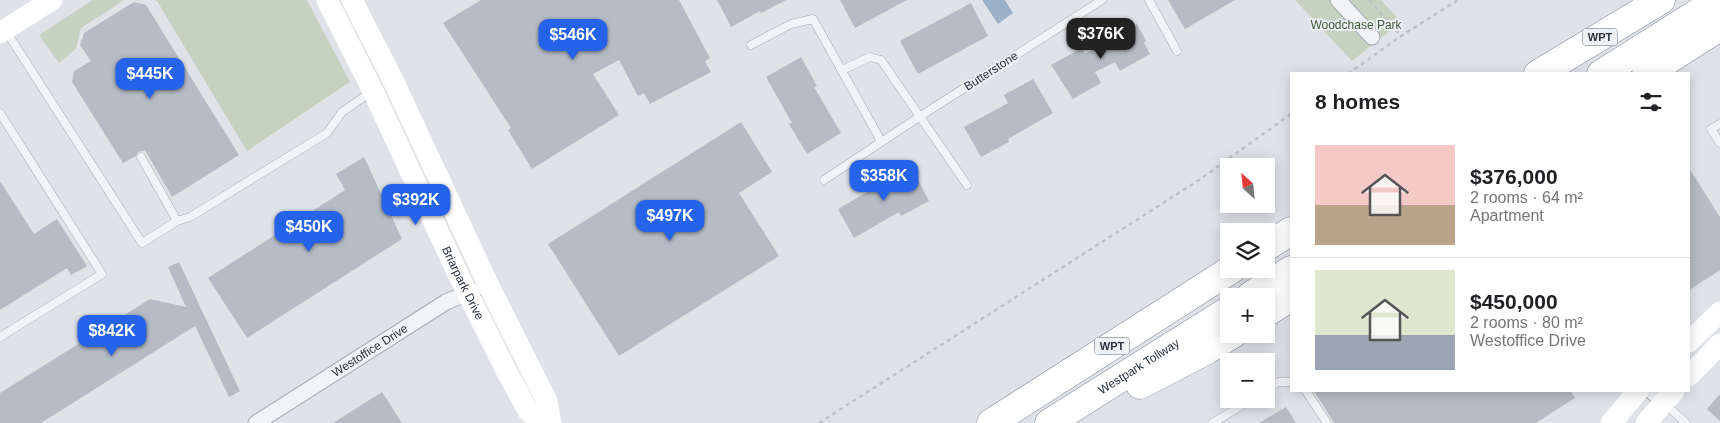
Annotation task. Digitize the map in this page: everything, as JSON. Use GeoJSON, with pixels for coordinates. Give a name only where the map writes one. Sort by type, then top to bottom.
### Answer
{"type":"FeatureCollection","features":[{"type":"Feature","properties":{"kind":"highway"},"geometry":{"type":"LineString","coordinates":[[1540,72],[1640,0]]}},
{"type":"Feature","properties":{"kind":"highway","name":"WPT"},"geometry":{"type":"LineString","coordinates":[[1540,72],[1661,0]]}},
{"type":"Feature","properties":{"kind":"highway","name":"WPT"},"geometry":{"type":"LineString","coordinates":[[1604,72],[1718,0]]}},
{"type":"Feature","properties":{"kind":"highway"},"geometry":{"type":"LineString","coordinates":[[1649,72],[1720,27]]}},
{"type":"Feature","properties":{"kind":"highway"},"geometry":{"type":"LineString","coordinates":[[1275,241],[1290,232]]}},
{"type":"Feature","properties":{"kind":"highway"},"geometry":{"type":"LineString","coordinates":[[1263,288],[1290,271]]}},
{"type":"Feature","properties":{"kind":"highway","name":"WPT"},"geometry":{"type":"LineString","coordinates":[[991,423],[1220,277]]}},
{"type":"Feature","properties":{"kind":"highway"},"geometry":{"type":"LineString","coordinates":[[1275,307],[1290,298]]}},
{"type":"Feature","properties":{"kind":"highway","name":"Westpark Tollway"},"geometry":{"type":"LineString","coordinates":[[1049,423],[1220,316]]}},
{"type":"Feature","properties":{"kind":"highway"},"geometry":{"type":"LineString","coordinates":[[1068,423],[1220,342]]}},
{"type":"Feature","properties":{"kind":"street","name":"Briarpark Drive"},"geometry":{"type":"LineString","coordinates":[[327,0],[373,90],[467,293],[506,372],[528,411],[544,423]]}},
{"type":"Feature","properties":{"kind":"street","name":"Briarpark Drive"},"geometry":{"type":"LineString","coordinates":[[353,0],[392,78],[488,284],[547,400],[551,423]]}},
{"type":"Feature","properties":{"kind":"street"},"geometry":{"type":"LineString","coordinates":[[1338,0],[1372,37]]}},
{"type":"Feature","properties":{"kind":"street"},"geometry":{"type":"LineString","coordinates":[[3,31],[48,1]]}},
{"type":"Feature","properties":{"kind":"street"},"geometry":{"type":"LineString","coordinates":[[373,90],[392,78]]}},
{"type":"Feature","properties":{"kind":"street","name":"Westoffice Drive"},"geometry":{"type":"LineString","coordinates":[[256,423],[446,302],[488,284]]}},
{"type":"Feature","properties":{"kind":"street"},"geometry":{"type":"LineString","coordinates":[[1690,341],[1720,312]]}},
{"type":"Feature","properties":{"kind":"street"},"geometry":{"type":"LineString","coordinates":[[1690,375],[1720,344]]}},
{"type":"Feature","properties":{"kind":"street"},"geometry":{"type":"LineString","coordinates":[[1611,423],[1637,392]]}},
{"type":"Feature","properties":{"kind":"street"},"geometry":{"type":"LineString","coordinates":[[1646,423],[1663,395]]}},
{"type":"Feature","properties":{"kind":"lane","name":"Butterstone"},"geometry":{"type":"LineString","coordinates":[[824,180],[1102,0]]}},
{"type":"Feature","properties":{"kind":"lane"},"geometry":{"type":"LineString","coordinates":[[1149,0],[1177,51]]}},
{"type":"Feature","properties":{"kind":"lane"},"geometry":{"type":"LineString","coordinates":[[751,46],[791,24],[813,19],[881,142]]}},
{"type":"Feature","properties":{"kind":"lane"},"geometry":{"type":"LineString","coordinates":[[3,31],[142,243],[177,221],[190,217],[327,133],[342,112],[373,90]]}},
{"type":"Feature","properties":{"kind":"lane"},"geometry":{"type":"LineString","coordinates":[[842,70],[870,57],[881,60],[967,186]]}},
{"type":"Feature","properties":{"kind":"lane"},"geometry":{"type":"LineString","coordinates":[[0,113],[102,274],[0,337]]}},
{"type":"Feature","properties":{"kind":"lane"},"geometry":{"type":"LineString","coordinates":[[1720,124],[1711,129],[1720,143]]}},
{"type":"Feature","properties":{"kind":"lane"},"geometry":{"type":"LineString","coordinates":[[141,157],[177,221]]}},
{"type":"Feature","properties":{"kind":"lane"},"geometry":{"type":"LineString","coordinates":[[1275,384],[1278,382],[1290,382]]}},
{"type":"Feature","properties":{"kind":"lane"},"geometry":{"type":"LineString","coordinates":[[1307,392],[1326,423]]}},
{"type":"Feature","properties":{"kind":"lane"},"geometry":{"type":"LineString","coordinates":[[1663,395],[1686,423]]}},
{"type":"Feature","properties":{"kind":"lane"},"geometry":{"type":"LineString","coordinates":[[1213,423],[1237,408]]}},
{"type":"Feature","properties":{"kind":"path"},"geometry":{"type":"LineString","coordinates":[[1369,0],[1401,36]]}},
{"type":"Feature","properties":{"kind":"path"},"geometry":{"type":"LineString","coordinates":[[1351,72],[1401,36],[1458,0]]}},
{"type":"Feature","properties":{"kind":"path"},"geometry":{"type":"LineString","coordinates":[[819,423],[1199,180],[1290,115]]}},
{"type":"Feature","properties":{"kind":"green space"},"geometry":{"type":"Polygon","coordinates":[[[93,0],[124,0],[81,28],[76,49],[59,63],[39,35],[93,0]]]}},
{"type":"Feature","properties":{"kind":"green space"},"geometry":{"type":"Polygon","coordinates":[[[154,0],[307,0],[350,82],[247,151],[157,1],[154,0]]]}},
{"type":"Feature","properties":{"kind":"green space","name":"Woodchase Park"},"geometry":{"type":"Polygon","coordinates":[[[1295,0],[1381,0],[1401,22],[1352,61],[1295,0]]]}},
{"type":"Feature","properties":{"kind":"water"},"geometry":{"type":"Polygon","coordinates":[[[982,0],[1005,0],[1013,13],[998,24],[982,0]]]}},
{"type":"Feature","properties":{"kind":"building"},"geometry":{"type":"Polygon","coordinates":[[[481,0],[679,0],[710,58],[705,61],[711,72],[650,104],[644,93],[638,96],[619,60],[593,74],[619,115],[532,169],[508,130],[511,128],[443,23],[481,0]]]}},
{"type":"Feature","properties":{"kind":"building"},"geometry":{"type":"Polygon","coordinates":[[[717,0],[786,0],[761,13],[760,11],[731,27],[717,0]]]}},
{"type":"Feature","properties":{"kind":"building"},"geometry":{"type":"Polygon","coordinates":[[[840,0],[907,0],[855,28],[840,0]]]}},
{"type":"Feature","properties":{"kind":"building"},"geometry":{"type":"Polygon","coordinates":[[[1168,0],[1235,0],[1185,29],[1168,0]]]}},
{"type":"Feature","properties":{"kind":"building"},"geometry":{"type":"Polygon","coordinates":[[[134,2],[146,5],[239,155],[172,197],[145,150],[138,152],[136,156],[123,163],[72,82],[74,71],[91,61],[80,45],[84,33],[134,2]]]}},
{"type":"Feature","properties":{"kind":"building"},"geometry":{"type":"Polygon","coordinates":[[[971,3],[988,36],[918,74],[900,41],[971,3]]]}},
{"type":"Feature","properties":{"kind":"building"},"geometry":{"type":"Polygon","coordinates":[[[1118,22],[1123,32],[1137,24],[1150,54],[1120,71],[1115,62],[1095,72],[1101,83],[1073,99],[1051,65],[1082,48],[1085,54],[1113,39],[1107,28],[1118,22]]]}},
{"type":"Feature","properties":{"kind":"building"},"geometry":{"type":"Polygon","coordinates":[[[801,57],[817,86],[814,87],[841,133],[807,154],[789,124],[792,123],[766,77],[801,57]]]}},
{"type":"Feature","properties":{"kind":"building"},"geometry":{"type":"Polygon","coordinates":[[[1033,79],[1053,113],[1008,139],[1009,142],[981,157],[964,127],[1008,103],[1004,95],[1033,79]]]}},
{"type":"Feature","properties":{"kind":"building"},"geometry":{"type":"Polygon","coordinates":[[[741,122],[772,172],[739,193],[779,256],[619,356],[548,244],[741,122]]]}},
{"type":"Feature","properties":{"kind":"building"},"geometry":{"type":"Polygon","coordinates":[[[364,157],[402,239],[247,338],[208,278],[345,190],[336,174],[364,157]]]}},
{"type":"Feature","properties":{"kind":"building"},"geometry":{"type":"Polygon","coordinates":[[[911,166],[929,201],[901,216],[899,212],[854,238],[838,209],[911,166]]]}},
{"type":"Feature","properties":{"kind":"building"},"geometry":{"type":"Polygon","coordinates":[[[1690,170],[1720,217],[1720,270],[1690,289],[1690,170]]]}},
{"type":"Feature","properties":{"kind":"building"},"geometry":{"type":"Polygon","coordinates":[[[0,181],[34,234],[57,219],[87,266],[71,275],[67,268],[0,310],[0,181]]]}},
{"type":"Feature","properties":{"kind":"building"},"geometry":{"type":"Polygon","coordinates":[[[179,262],[240,391],[229,397],[195,326],[41,423],[0,423],[0,393],[150,299],[186,307],[168,267],[179,262]]]}},
{"type":"Feature","properties":{"kind":"building"},"geometry":{"type":"Polygon","coordinates":[[[382,392],[402,423],[333,423],[382,392]]]}},
{"type":"Feature","properties":{"kind":"building"},"geometry":{"type":"Polygon","coordinates":[[[1315,392],[1572,392],[1575,398],[1536,423],[1334,423],[1315,392]]]}},
{"type":"Feature","properties":{"kind":"building"},"geometry":{"type":"Polygon","coordinates":[[[1720,394],[1720,421],[1707,409],[1720,394]]]}},
{"type":"Feature","properties":{"kind":"building"},"geometry":{"type":"Polygon","coordinates":[[[1286,407],[1296,423],[1259,423],[1286,407]]]}}]}
